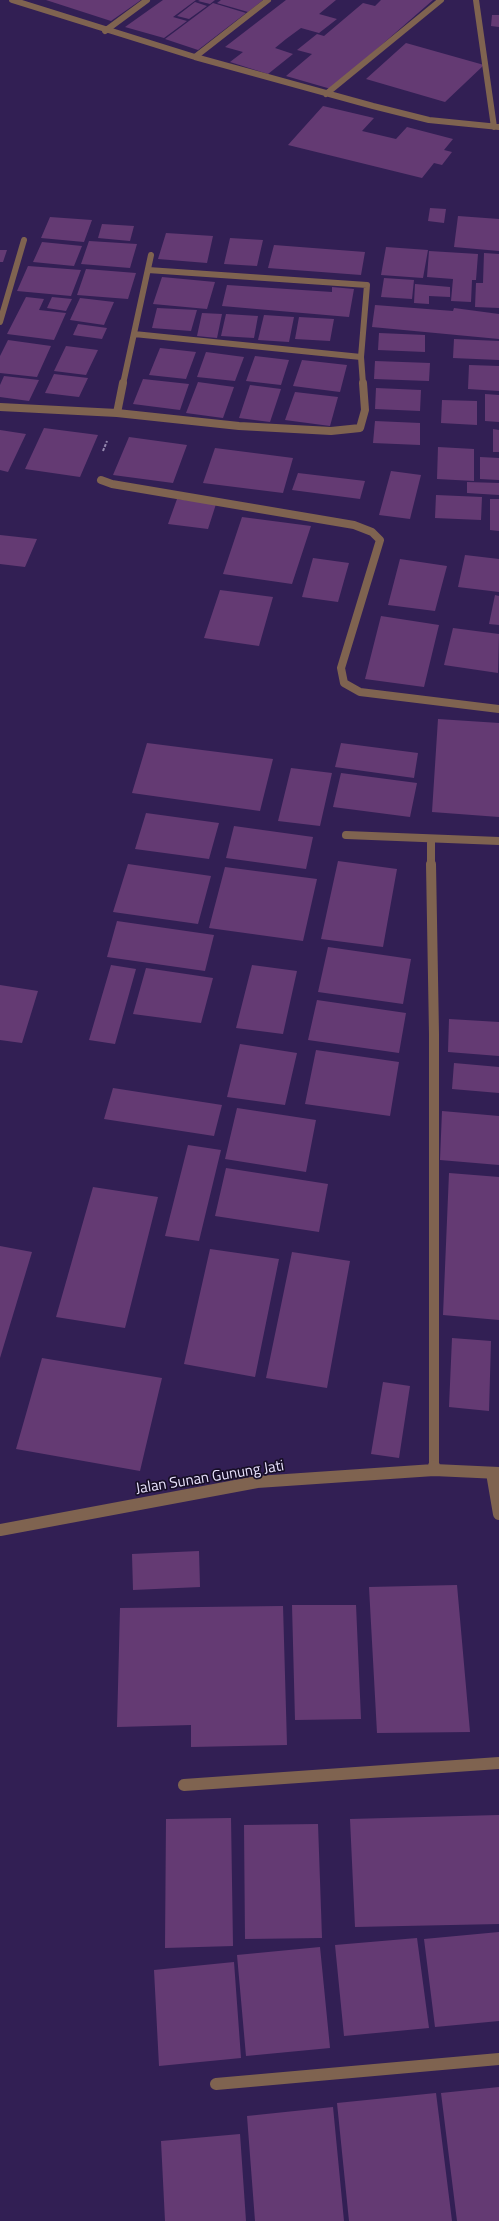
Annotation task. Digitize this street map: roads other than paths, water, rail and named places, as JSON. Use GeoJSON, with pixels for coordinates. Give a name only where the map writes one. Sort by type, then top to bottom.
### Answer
{"type":"FeatureCollection","features":[{"type":"Feature","properties":{"kind":"street"},"geometry":{"type":"LineString","coordinates":[[12,0],[25,2],[105,31],[326,94],[429,120],[496,127],[476,0]]}},
{"type":"Feature","properties":{"kind":"street"},"geometry":{"type":"LineString","coordinates":[[105,31],[147,0]]}},
{"type":"Feature","properties":{"kind":"street"},"geometry":{"type":"LineString","coordinates":[[195,57],[268,0]]}},
{"type":"Feature","properties":{"kind":"street"},"geometry":{"type":"LineString","coordinates":[[326,94],[441,0]]}},
{"type":"Feature","properties":{"kind":"street"},"geometry":{"type":"LineString","coordinates":[[0,322],[24,240]]}},
{"type":"Feature","properties":{"kind":"street"},"geometry":{"type":"LineString","coordinates":[[116,413],[152,256]]}},
{"type":"Feature","properties":{"kind":"street"},"geometry":{"type":"LineString","coordinates":[[0,407],[116,413],[239,426],[331,431],[360,428],[365,410],[361,357],[367,285],[148,270]]}},
{"type":"Feature","properties":{"kind":"street"},"geometry":{"type":"LineString","coordinates":[[134,334],[361,357]]}},
{"type":"Feature","properties":{"kind":"street"},"geometry":{"type":"LineString","coordinates":[[101,480],[112,484],[354,525],[372,532],[380,540],[341,668],[344,683],[360,692],[499,709]]}},
{"type":"Feature","properties":{"kind":"street"},"geometry":{"type":"LineString","coordinates":[[346,835],[499,841]]}},
{"type":"Feature","properties":{"kind":"street"},"geometry":{"type":"LineString","coordinates":[[430,839],[434,1034],[434,1470]]}},
{"type":"Feature","properties":{"kind":"street","name":"Jalan Sunan Gunung Jati"},"geometry":{"type":"LineString","coordinates":[[0,1530],[257,1482],[434,1470],[496,1473]]}},
{"type":"Feature","properties":{"kind":"street"},"geometry":{"type":"LineString","coordinates":[[496,1473],[499,1514]]}},
{"type":"Feature","properties":{"kind":"street"},"geometry":{"type":"LineString","coordinates":[[184,1785],[499,1763]]}},
{"type":"Feature","properties":{"kind":"street"},"geometry":{"type":"LineString","coordinates":[[216,2084],[499,2059]]}}]}
